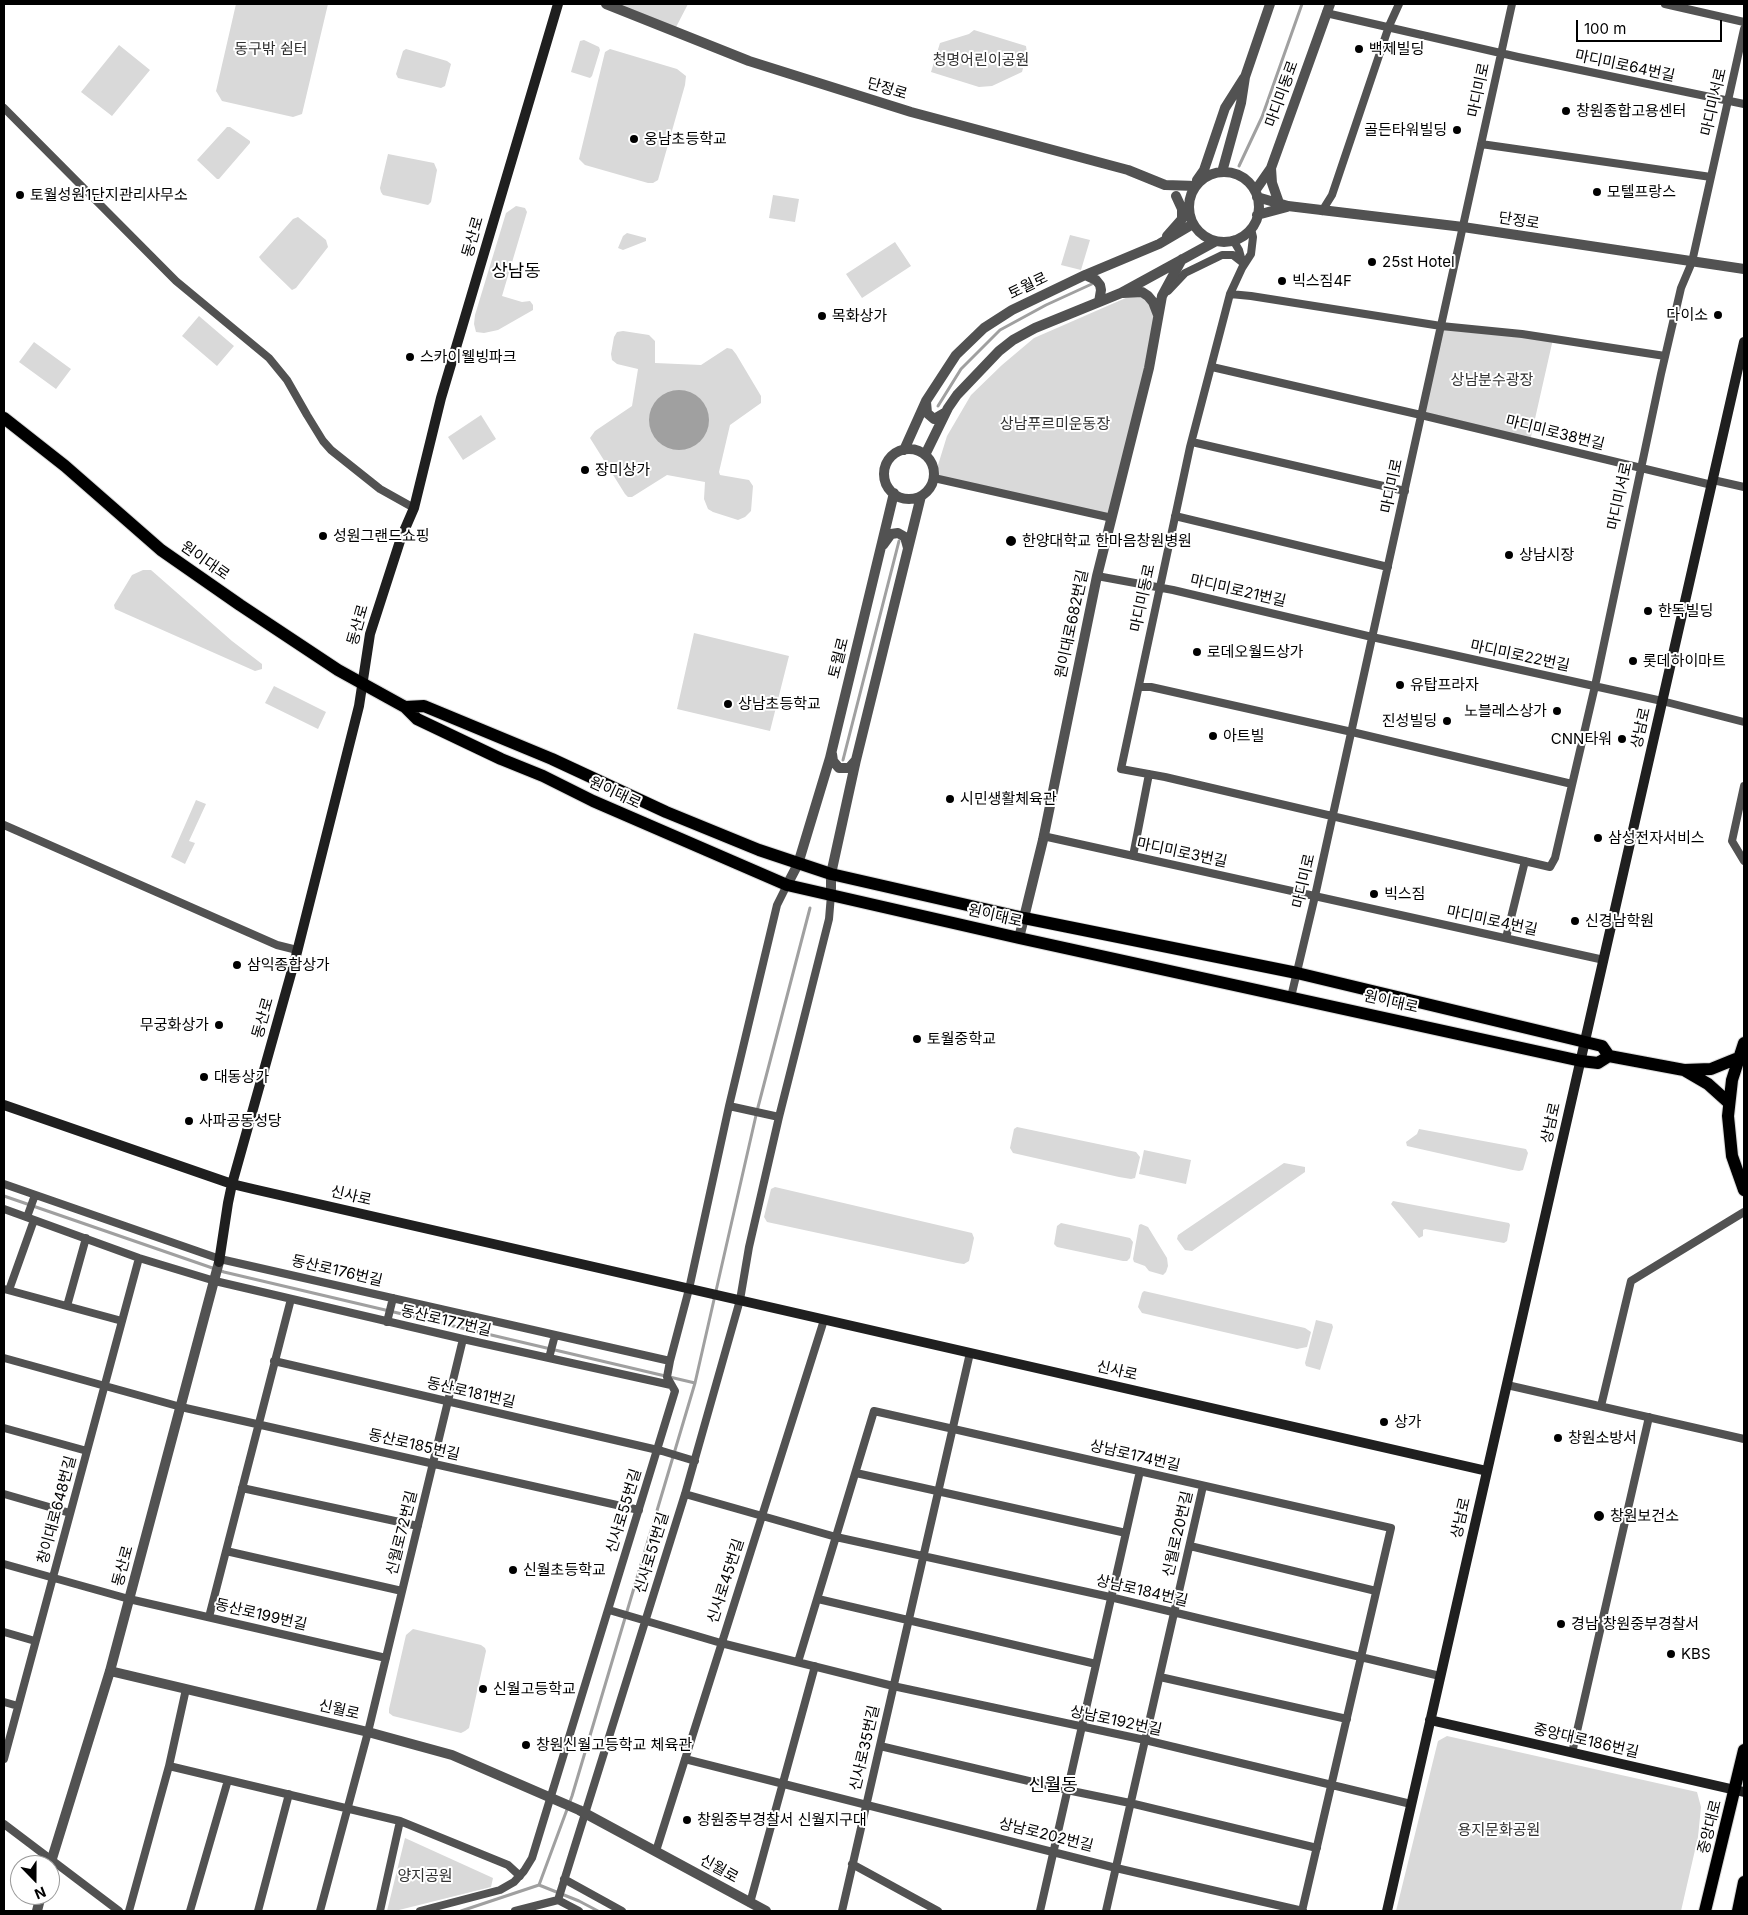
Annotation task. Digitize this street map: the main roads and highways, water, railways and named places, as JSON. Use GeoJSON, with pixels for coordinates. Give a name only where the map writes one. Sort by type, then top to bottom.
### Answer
{"type":"FeatureCollection","features":[{"type":"Feature","properties":{"kind":"main road","name":"동산로"},"geometry":{"type":"LineString","coordinates":[[220,1261],[232,1184],[297,950],[358,706],[370,634],[401,538],[414,508],[441,398],[558,4]]}},
{"type":"Feature","properties":{"kind":"main road","name":"상남로"},"geometry":{"type":"LineString","coordinates":[[1387,1911],[1744,342]]}},
{"type":"Feature","properties":{"kind":"main road","name":"원이대로"},"geometry":{"type":"LineString","coordinates":[[4,418],[65,466],[161,550],[240,606],[338,670],[405,707],[417,719],[658,830],[788,884],[1019,938],[1581,1061],[1598,1063],[1609,1056],[1684,1070],[1711,1069],[1738,1058]]}},
{"type":"Feature","properties":{"kind":"main road","name":"원이대로"},"geometry":{"type":"LineString","coordinates":[[405,707],[424,706],[552,759],[666,812],[798,864],[831,874],[1024,918],[1297,973],[1585,1041],[1602,1046],[1609,1056]]}},
{"type":"Feature","properties":{"kind":"main road"},"geometry":{"type":"LineString","coordinates":[[1744,1043],[1732,1080],[1728,1102],[1730,1143],[1736,1170],[1744,1190]]}},
{"type":"Feature","properties":{"kind":"main road","name":"원이대로"},"geometry":{"type":"LineString","coordinates":[[1684,1070],[1708,1084],[1728,1102]]}},
{"type":"Feature","properties":{"kind":"main road","name":"신사로"},"geometry":{"type":"LineString","coordinates":[[4,1105],[232,1184],[1487,1471]]}},
{"type":"Feature","properties":{"kind":"main road","name":"중앙대로186번길"},"geometry":{"type":"LineString","coordinates":[[1430,1720],[1740,1791]]}},
{"type":"Feature","properties":{"kind":"main road","name":"중앙대로"},"geometry":{"type":"LineString","coordinates":[[1705,1911],[1740,1791],[1744,1750]]}},
{"type":"Feature","properties":{"kind":"main road"},"geometry":{"type":"LineString","coordinates":[[1738,1911],[1744,1882]]}},
{"type":"Feature","properties":{"kind":"waterway"},"geometry":{"type":"LineString","coordinates":[[1239,166],[1262,117],[1302,4]]}},
{"type":"Feature","properties":{"kind":"waterway"},"geometry":{"type":"LineString","coordinates":[[938,406],[961,369],[1000,330],[1046,305],[1094,283]]}},
{"type":"Feature","properties":{"kind":"waterway"},"geometry":{"type":"LineString","coordinates":[[843,760],[899,541]]}},
{"type":"Feature","properties":{"kind":"waterway"},"geometry":{"type":"LineString","coordinates":[[461,1911],[539,1885],[572,1796],[695,1383],[757,1111],[810,908]]}},
{"type":"Feature","properties":{"kind":"waterway"},"geometry":{"type":"LineString","coordinates":[[4,1196],[224,1272],[695,1383]]}},
{"type":"Feature","properties":{"kind":"waterway"},"geometry":{"type":"LineString","coordinates":[[539,1885],[598,1911]]}},
{"type":"Feature","properties":{"kind":"place","name":"백제빌딩"},"geometry":{"type":"Point","coordinates":[1359,49]}},
{"type":"Feature","properties":{"kind":"place","name":"창원종합고용센터"},"geometry":{"type":"Point","coordinates":[1566,111]}},
{"type":"Feature","properties":{"kind":"place","name":"골든타워빌딩"},"geometry":{"type":"Point","coordinates":[1457,130]}},
{"type":"Feature","properties":{"kind":"place","name":"웅남초등학교"},"geometry":{"type":"Point","coordinates":[634,139]}},
{"type":"Feature","properties":{"kind":"place","name":"모텔프랑스"},"geometry":{"type":"Point","coordinates":[1597,192]}},
{"type":"Feature","properties":{"kind":"place","name":"토월성원1단지관리사무소"},"geometry":{"type":"Point","coordinates":[20,195]}},
{"type":"Feature","properties":{"kind":"place","name":"25st Hotel"},"geometry":{"type":"Point","coordinates":[1372,262]}},
{"type":"Feature","properties":{"kind":"place","name":"빅스짐4F"},"geometry":{"type":"Point","coordinates":[1282,281]}},
{"type":"Feature","properties":{"kind":"place","name":"다이소"},"geometry":{"type":"Point","coordinates":[1718,315]}},
{"type":"Feature","properties":{"kind":"place","name":"목화상가"},"geometry":{"type":"Point","coordinates":[822,316]}},
{"type":"Feature","properties":{"kind":"place","name":"스카이웰빙파크"},"geometry":{"type":"Point","coordinates":[410,357]}},
{"type":"Feature","properties":{"kind":"place","name":"장미상가"},"geometry":{"type":"Point","coordinates":[585,470]}},
{"type":"Feature","properties":{"kind":"place","name":"성원그랜드쇼핑"},"geometry":{"type":"Point","coordinates":[323,536]}},
{"type":"Feature","properties":{"kind":"place","name":"한양대학교 한마음창원병원"},"geometry":{"type":"Point","coordinates":[1011,541]}},
{"type":"Feature","properties":{"kind":"place","name":"상남시장"},"geometry":{"type":"Point","coordinates":[1509,555]}},
{"type":"Feature","properties":{"kind":"place","name":"한독빌딩"},"geometry":{"type":"Point","coordinates":[1648,611]}},
{"type":"Feature","properties":{"kind":"place","name":"로데오월드상가"},"geometry":{"type":"Point","coordinates":[1197,652]}},
{"type":"Feature","properties":{"kind":"place","name":"롯데하이마트"},"geometry":{"type":"Point","coordinates":[1633,661]}},
{"type":"Feature","properties":{"kind":"place","name":"유탑프라자"},"geometry":{"type":"Point","coordinates":[1400,685]}},
{"type":"Feature","properties":{"kind":"place","name":"상남초등학교"},"geometry":{"type":"Point","coordinates":[728,704]}},
{"type":"Feature","properties":{"kind":"place","name":"노블레스상가"},"geometry":{"type":"Point","coordinates":[1557,711]}},
{"type":"Feature","properties":{"kind":"place","name":"진성빌딩"},"geometry":{"type":"Point","coordinates":[1447,721]}},
{"type":"Feature","properties":{"kind":"place","name":"아트빌"},"geometry":{"type":"Point","coordinates":[1213,736]}},
{"type":"Feature","properties":{"kind":"place","name":"CNN타워"},"geometry":{"type":"Point","coordinates":[1622,739]}},
{"type":"Feature","properties":{"kind":"place","name":"시민생활체육관"},"geometry":{"type":"Point","coordinates":[950,799]}},
{"type":"Feature","properties":{"kind":"place","name":"삼성전자서비스"},"geometry":{"type":"Point","coordinates":[1598,838]}},
{"type":"Feature","properties":{"kind":"place","name":"빅스짐"},"geometry":{"type":"Point","coordinates":[1374,894]}},
{"type":"Feature","properties":{"kind":"place","name":"신경남학원"},"geometry":{"type":"Point","coordinates":[1575,921]}},
{"type":"Feature","properties":{"kind":"place","name":"삼익종합상가"},"geometry":{"type":"Point","coordinates":[237,965]}},
{"type":"Feature","properties":{"kind":"place","name":"무궁화상가"},"geometry":{"type":"Point","coordinates":[219,1025]}},
{"type":"Feature","properties":{"kind":"place","name":"토월중학교"},"geometry":{"type":"Point","coordinates":[917,1039]}},
{"type":"Feature","properties":{"kind":"place","name":"대동상가"},"geometry":{"type":"Point","coordinates":[204,1077]}},
{"type":"Feature","properties":{"kind":"place","name":"사파공동성당"},"geometry":{"type":"Point","coordinates":[189,1121]}},
{"type":"Feature","properties":{"kind":"place","name":"상가"},"geometry":{"type":"Point","coordinates":[1384,1422]}},
{"type":"Feature","properties":{"kind":"place","name":"창원소방서"},"geometry":{"type":"Point","coordinates":[1558,1438]}},
{"type":"Feature","properties":{"kind":"place","name":"창원보건소"},"geometry":{"type":"Point","coordinates":[1599,1516]}},
{"type":"Feature","properties":{"kind":"place","name":"신월초등학교"},"geometry":{"type":"Point","coordinates":[513,1570]}},
{"type":"Feature","properties":{"kind":"place","name":"경남 창원중부경찰서"},"geometry":{"type":"Point","coordinates":[1561,1624]}},
{"type":"Feature","properties":{"kind":"place","name":"KBS"},"geometry":{"type":"Point","coordinates":[1671,1654]}},
{"type":"Feature","properties":{"kind":"place","name":"신월고등학교"},"geometry":{"type":"Point","coordinates":[483,1689]}},
{"type":"Feature","properties":{"kind":"place","name":"창원신월고등학교 체육관"},"geometry":{"type":"Point","coordinates":[526,1745]}},
{"type":"Feature","properties":{"kind":"place","name":"창원중부경찰서 신월지구대"},"geometry":{"type":"Point","coordinates":[687,1820]}},
{"type":"Feature","properties":{"kind":"district","name":"상남동"},"geometry":{"type":"Point","coordinates":[516,272]}},
{"type":"Feature","properties":{"kind":"district","name":"신월동"},"geometry":{"type":"Point","coordinates":[1053,1786]}},
{"type":"Feature","properties":{"kind":"park label","name":"동구밖 쉼터"},"geometry":{"type":"Point","coordinates":[271,49]}},
{"type":"Feature","properties":{"kind":"park label","name":"청명어린이공원"},"geometry":{"type":"Point","coordinates":[981,60]}},
{"type":"Feature","properties":{"kind":"park label","name":"상남분수광장"},"geometry":{"type":"Point","coordinates":[1492,380]}},
{"type":"Feature","properties":{"kind":"park label","name":"상남푸르미운동장"},"geometry":{"type":"Point","coordinates":[1055,424]}},
{"type":"Feature","properties":{"kind":"park label","name":"용지문화공원"},"geometry":{"type":"Point","coordinates":[1499,1830]}},
{"type":"Feature","properties":{"kind":"park label","name":"양지공원"},"geometry":{"type":"Point","coordinates":[425,1876]}}]}
